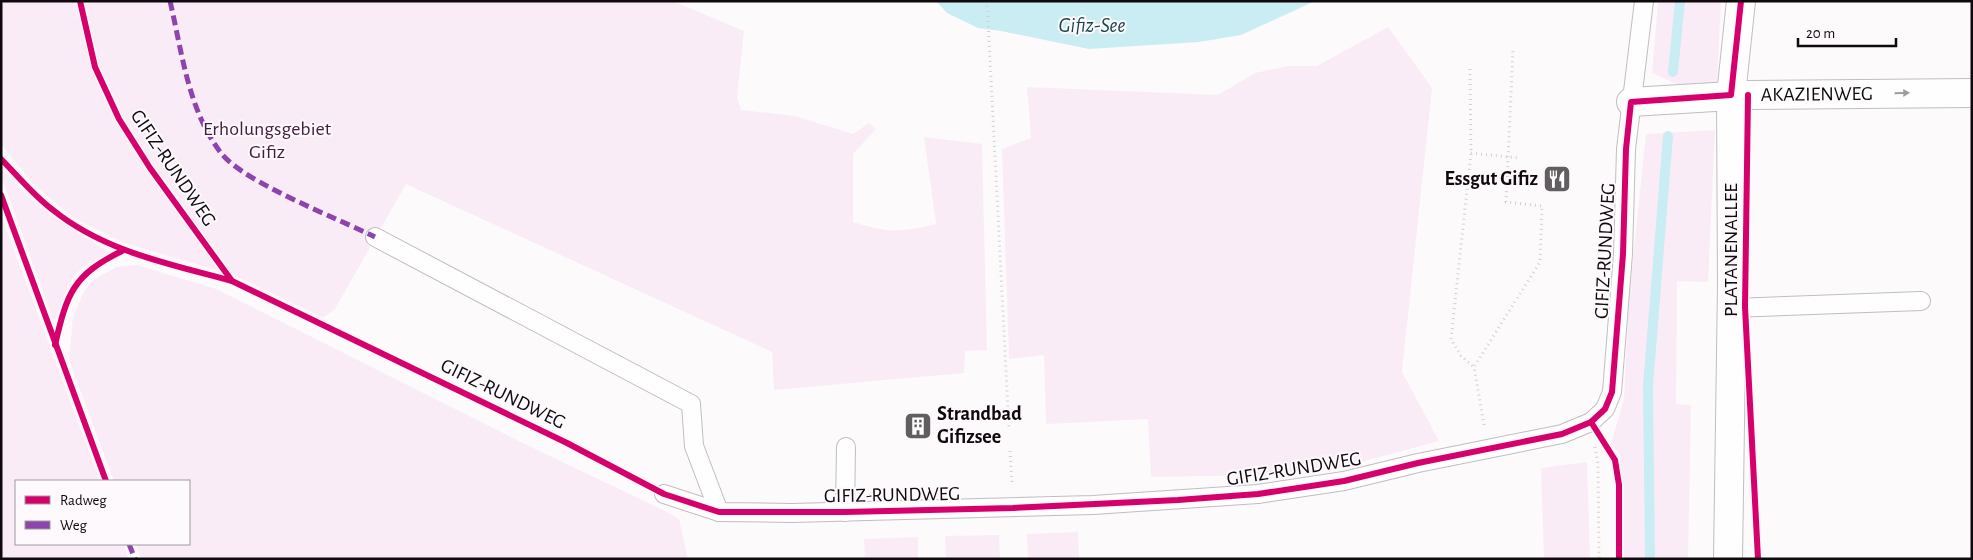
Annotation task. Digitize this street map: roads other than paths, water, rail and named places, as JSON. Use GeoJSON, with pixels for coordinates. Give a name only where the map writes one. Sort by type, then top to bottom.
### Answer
{"type":"FeatureCollection","features":[{"type":"Feature","properties":{"kind":"street","name":"PLATANENALLEE"},"geometry":{"type":"LineString","coordinates":[[1728,559],[1732,308],[1730,95],[1741,1]]}},
{"type":"Feature","properties":{"kind":"street","name":"AKAZIENWEG"},"geometry":{"type":"LineString","coordinates":[[1632,102],[1730,95],[1972,93]]}},
{"type":"Feature","properties":{"kind":"lane","name":"GIFIZ-RUNDWEG"},"geometry":{"type":"LineString","coordinates":[[664,494],[719,512],[845,512],[1083,505],[1258,494],[1344,481],[1418,463],[1487,451],[1562,434],[1591,422],[1604,409],[1612,392],[1623,254],[1626,149],[1644,1]]}},
{"type":"Feature","properties":{"kind":"lane"},"geometry":{"type":"LineString","coordinates":[[375,237],[691,404],[694,446],[719,512]]}},
{"type":"Feature","properties":{"kind":"lane"},"geometry":{"type":"LineString","coordinates":[[1732,308],[1921,301]]}},
{"type":"Feature","properties":{"kind":"lane"},"geometry":{"type":"LineString","coordinates":[[845,512],[846,447]]}},
{"type":"Feature","properties":{"kind":"water","name":"Gifiz-See"},"geometry":{"type":"Polygon","coordinates":[[[934,1],[1315,1],[1241,35],[1199,42],[1089,49],[978,28],[947,13],[934,1]]]}},
{"type":"Feature","properties":{"kind":"waterway"},"geometry":{"type":"LineString","coordinates":[[1673,72],[1680,1]]}},
{"type":"Feature","properties":{"kind":"waterway"},"geometry":{"type":"LineString","coordinates":[[1650,559],[1648,386],[1668,136]]}},
{"type":"Feature","properties":{"kind":"place","name":"Essgut Gifiz"},"geometry":{"type":"Point","coordinates":[1557,179]}},
{"type":"Feature","properties":{"kind":"place","name":"Strandbad Gifizsee"},"geometry":{"type":"Point","coordinates":[918,426]}},
{"type":"Feature","properties":{"kind":"park label","name":"Erholungsgebiet Gifiz"},"geometry":{"type":"Point","coordinates":[267,140]}}]}
